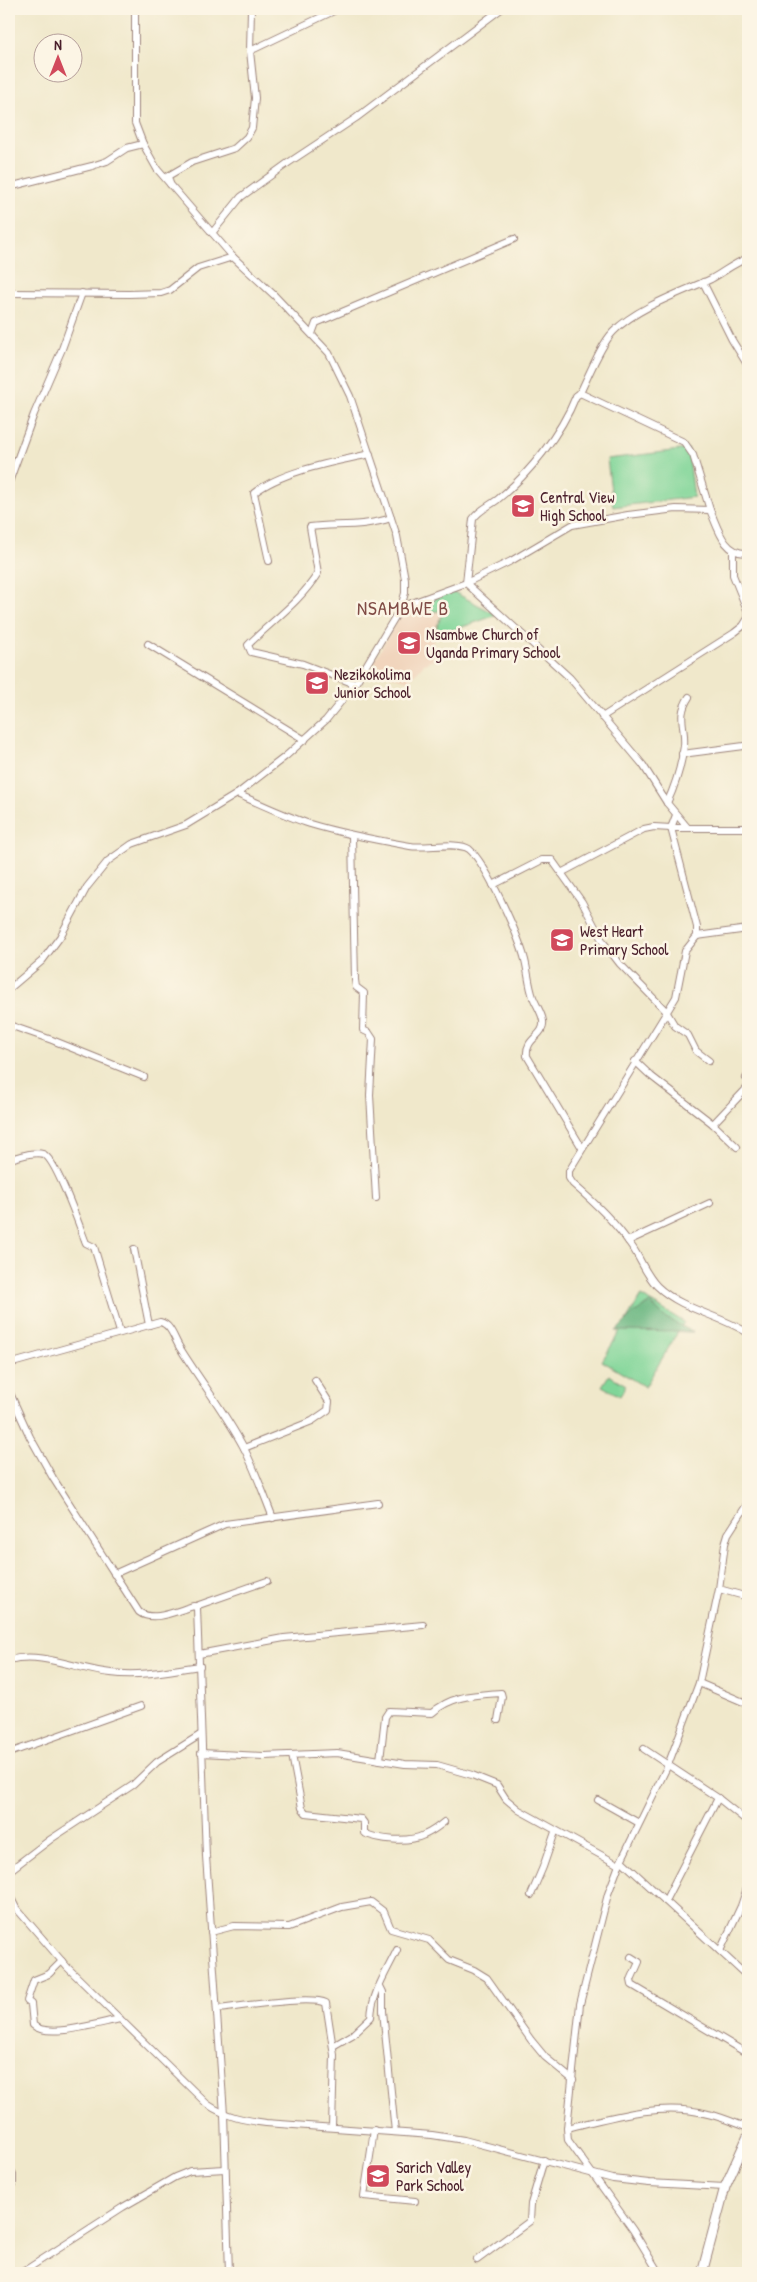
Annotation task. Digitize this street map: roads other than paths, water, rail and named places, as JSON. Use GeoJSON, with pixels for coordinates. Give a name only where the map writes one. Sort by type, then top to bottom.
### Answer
{"type":"FeatureCollection","features":[{"type":"Feature","properties":{"kind":"main road"},"geometry":{"type":"LineString","coordinates":[[702,2273],[725,2187],[748,2136]]}},
{"type":"Feature","properties":{"kind":"street"},"geometry":{"type":"LineString","coordinates":[[9,988],[42,961],[60,936],[98,871],[108,861],[132,844],[186,825],[236,794],[286,756],[326,720],[355,684],[401,607],[404,598],[405,579],[402,557],[391,518],[350,396],[329,354],[312,334],[233,257],[157,169],[143,144],[134,116],[135,9]]}},
{"type":"Feature","properties":{"kind":"street"},"geometry":{"type":"LineString","coordinates":[[171,186],[168,176],[179,168],[235,148],[252,128],[255,98],[250,51],[251,9]]}},
{"type":"Feature","properties":{"kind":"street"},"geometry":{"type":"LineString","coordinates":[[250,51],[338,9]]}},
{"type":"Feature","properties":{"kind":"street"},"geometry":{"type":"LineString","coordinates":[[212,233],[242,197],[288,163],[356,118],[501,9]]}},
{"type":"Feature","properties":{"kind":"street"},"geometry":{"type":"LineString","coordinates":[[9,187],[92,166],[107,161],[127,148],[143,144]]}},
{"type":"Feature","properties":{"kind":"street"},"geometry":{"type":"LineString","coordinates":[[312,334],[316,323],[514,240]]}},
{"type":"Feature","properties":{"kind":"street"},"geometry":{"type":"LineString","coordinates":[[9,293],[82,292],[129,294],[161,292],[170,290],[198,268],[233,257]]}},
{"type":"Feature","properties":{"kind":"street"},"geometry":{"type":"LineString","coordinates":[[466,583],[473,519],[477,514],[498,500],[541,455],[560,428],[612,332],[662,300],[713,278],[736,262],[748,258]]}},
{"type":"Feature","properties":{"kind":"street"},"geometry":{"type":"LineString","coordinates":[[703,282],[732,340],[748,366]]}},
{"type":"Feature","properties":{"kind":"street"},"geometry":{"type":"LineString","coordinates":[[9,482],[34,414],[62,349],[82,292]]}},
{"type":"Feature","properties":{"kind":"street"},"geometry":{"type":"LineString","coordinates":[[580,393],[684,442],[693,455],[710,510],[724,542],[732,550],[748,553]]}},
{"type":"Feature","properties":{"kind":"street"},"geometry":{"type":"LineString","coordinates":[[269,561],[254,493],[263,486],[310,469],[331,462],[370,454]]}},
{"type":"Feature","properties":{"kind":"street"},"geometry":{"type":"LineString","coordinates":[[401,607],[466,583],[511,561],[572,525],[676,509],[710,510]]}},
{"type":"Feature","properties":{"kind":"street"},"geometry":{"type":"LineString","coordinates":[[355,684],[304,664],[251,652],[248,645],[288,609],[312,584],[318,574],[310,527],[354,523],[367,525],[391,518]]}},
{"type":"Feature","properties":{"kind":"street"},"geometry":{"type":"LineString","coordinates":[[732,550],[733,575],[748,612]]}},
{"type":"Feature","properties":{"kind":"street"},"geometry":{"type":"LineString","coordinates":[[466,583],[570,678],[643,765],[667,803],[687,827]]}},
{"type":"Feature","properties":{"kind":"street"},"geometry":{"type":"LineString","coordinates":[[602,717],[734,633],[743,626],[748,618]]}},
{"type":"Feature","properties":{"kind":"street"},"geometry":{"type":"LineString","coordinates":[[148,644],[305,740]]}},
{"type":"Feature","properties":{"kind":"street"},"geometry":{"type":"LineString","coordinates":[[667,803],[678,781],[684,744],[682,708],[689,697]]}},
{"type":"Feature","properties":{"kind":"street"},"geometry":{"type":"LineString","coordinates":[[682,754],[744,746]]}},
{"type":"Feature","properties":{"kind":"street"},"geometry":{"type":"LineString","coordinates":[[236,794],[308,824],[352,836],[418,848],[460,846],[468,849],[477,858],[493,885],[525,958],[533,996],[543,1017],[542,1032],[529,1042],[526,1048],[527,1056],[582,1148]]}},
{"type":"Feature","properties":{"kind":"street"},"geometry":{"type":"LineString","coordinates":[[676,814],[671,828],[697,936]]}},
{"type":"Feature","properties":{"kind":"street"},"geometry":{"type":"LineString","coordinates":[[561,873],[644,829],[654,827],[748,828]]}},
{"type":"Feature","properties":{"kind":"street"},"geometry":{"type":"LineString","coordinates":[[352,836],[355,980],[356,987],[364,993],[363,1030],[369,1033],[373,1039],[370,1096],[376,1198]]}},
{"type":"Feature","properties":{"kind":"street"},"geometry":{"type":"LineString","coordinates":[[493,885],[547,859],[552,860],[582,902],[603,942],[620,964],[666,1011],[675,1026],[688,1035],[696,1051],[709,1061]]}},
{"type":"Feature","properties":{"kind":"street"},"geometry":{"type":"LineString","coordinates":[[748,929],[697,936],[685,951],[679,989],[569,1171],[569,1178],[573,1184],[611,1218],[628,1241],[648,1276],[658,1287],[673,1298],[748,1333]]}},
{"type":"Feature","properties":{"kind":"street"},"geometry":{"type":"LineString","coordinates":[[9,1025],[144,1077]]}},
{"type":"Feature","properties":{"kind":"street"},"geometry":{"type":"LineString","coordinates":[[635,1061],[651,1076],[713,1124],[737,1147]]}},
{"type":"Feature","properties":{"kind":"street"},"geometry":{"type":"LineString","coordinates":[[713,1124],[748,1087]]}},
{"type":"Feature","properties":{"kind":"street"},"geometry":{"type":"LineString","coordinates":[[9,1160],[40,1153],[46,1155],[52,1161],[70,1199],[86,1244],[94,1247],[120,1332]]}},
{"type":"Feature","properties":{"kind":"street"},"geometry":{"type":"LineString","coordinates":[[628,1241],[710,1203]]}},
{"type":"Feature","properties":{"kind":"street"},"geometry":{"type":"LineString","coordinates":[[134,1249],[149,1325]]}},
{"type":"Feature","properties":{"kind":"street"},"geometry":{"type":"LineString","coordinates":[[9,1364],[160,1322],[169,1328],[244,1448],[273,1518]]}},
{"type":"Feature","properties":{"kind":"street"},"geometry":{"type":"LineString","coordinates":[[244,1448],[312,1422],[328,1410],[329,1402],[315,1380]]}},
{"type":"Feature","properties":{"kind":"street"},"geometry":{"type":"LineString","coordinates":[[9,1391],[30,1437],[54,1478],[139,1612],[145,1616],[153,1617],[196,1606],[267,1581]]}},
{"type":"Feature","properties":{"kind":"street"},"geometry":{"type":"LineString","coordinates":[[114,1574],[221,1526],[378,1503]]}},
{"type":"Feature","properties":{"kind":"street"},"geometry":{"type":"LineString","coordinates":[[659,2273],[633,2230],[594,2174],[570,2145],[566,2128],[573,2080],[577,2021],[585,1978],[608,1894],[668,1765],[699,1682],[719,1589],[728,1534],[748,1503]]}},
{"type":"Feature","properties":{"kind":"street"},"geometry":{"type":"LineString","coordinates":[[719,1589],[748,1597]]}},
{"type":"Feature","properties":{"kind":"street"},"geometry":{"type":"LineString","coordinates":[[196,1606],[200,1666],[200,1735],[224,2114],[229,2273]]}},
{"type":"Feature","properties":{"kind":"street"},"geometry":{"type":"LineString","coordinates":[[199,1654],[284,1638],[423,1626]]}},
{"type":"Feature","properties":{"kind":"street"},"geometry":{"type":"LineString","coordinates":[[9,1660],[35,1658],[55,1660],[86,1669],[136,1675],[200,1666]]}},
{"type":"Feature","properties":{"kind":"street"},"geometry":{"type":"LineString","coordinates":[[699,1682],[748,1704]]}},
{"type":"Feature","properties":{"kind":"street"},"geometry":{"type":"LineString","coordinates":[[380,1760],[385,1717],[389,1711],[432,1713],[445,1702],[457,1698],[501,1693],[498,1720]]}},
{"type":"Feature","properties":{"kind":"street"},"geometry":{"type":"LineString","coordinates":[[9,1752],[141,1706]]}},
{"type":"Feature","properties":{"kind":"street"},"geometry":{"type":"LineString","coordinates":[[9,1871],[51,1840],[133,1785],[157,1762],[200,1735]]}},
{"type":"Feature","properties":{"kind":"street"},"geometry":{"type":"LineString","coordinates":[[644,1749],[718,1798],[748,1822]]}},
{"type":"Feature","properties":{"kind":"street"},"geometry":{"type":"LineString","coordinates":[[201,1753],[264,1756],[337,1753],[380,1760],[437,1765],[488,1781],[497,1785],[513,1806],[555,1832],[621,1863],[748,1977]]}},
{"type":"Feature","properties":{"kind":"street"},"geometry":{"type":"LineString","coordinates":[[292,1755],[302,1808],[310,1814],[361,1819],[364,1823],[364,1833],[377,1838],[412,1839],[424,1836],[444,1822]]}},
{"type":"Feature","properties":{"kind":"street"},"geometry":{"type":"LineString","coordinates":[[665,1901],[718,1798]]}},
{"type":"Feature","properties":{"kind":"street"},"geometry":{"type":"LineString","coordinates":[[598,1800],[639,1824]]}},
{"type":"Feature","properties":{"kind":"street"},"geometry":{"type":"LineString","coordinates":[[530,1895],[543,1867],[555,1832]]}},
{"type":"Feature","properties":{"kind":"street"},"geometry":{"type":"LineString","coordinates":[[720,1951],[723,1940],[741,1906],[748,1885]]}},
{"type":"Feature","properties":{"kind":"street"},"geometry":{"type":"LineString","coordinates":[[9,1894],[16,1908],[62,1961],[207,2104],[224,2114],[241,2120],[266,2123],[374,2130],[464,2140],[594,2174],[649,2183],[725,2187]]}},
{"type":"Feature","properties":{"kind":"street"},"geometry":{"type":"LineString","coordinates":[[211,1932],[234,1926],[289,1927],[342,1907],[371,1902],[384,1912],[391,1929],[429,1940],[449,1960],[474,1970],[487,1978],[545,2057],[573,2080]]}},
{"type":"Feature","properties":{"kind":"street"},"geometry":{"type":"LineString","coordinates":[[333,2046],[352,2035],[371,2018],[372,2008],[380,1986],[397,1950]]}},
{"type":"Feature","properties":{"kind":"street"},"geometry":{"type":"LineString","coordinates":[[631,1957],[639,1962],[631,1980],[632,1985],[748,2054]]}},
{"type":"Feature","properties":{"kind":"street"},"geometry":{"type":"LineString","coordinates":[[62,1961],[49,1974],[34,1980],[27,2001],[31,2004],[33,2025],[42,2031],[58,2031],[120,2020]]}},
{"type":"Feature","properties":{"kind":"street"},"geometry":{"type":"LineString","coordinates":[[380,1986],[383,1992],[383,2011],[395,2132]]}},
{"type":"Feature","properties":{"kind":"street"},"geometry":{"type":"LineString","coordinates":[[217,2009],[319,2000],[326,2003],[333,2046],[332,2127]]}},
{"type":"Feature","properties":{"kind":"street"},"geometry":{"type":"LineString","coordinates":[[566,2128],[616,2115],[675,2110],[708,2114],[748,2128]]}},
{"type":"Feature","properties":{"kind":"street"},"geometry":{"type":"LineString","coordinates":[[374,2130],[364,2196],[415,2201]]}},
{"type":"Feature","properties":{"kind":"street"},"geometry":{"type":"LineString","coordinates":[[477,2260],[530,2221],[531,2204],[544,2160]]}},
{"type":"Feature","properties":{"kind":"street"},"geometry":{"type":"LineString","coordinates":[[9,2167],[13,2174],[14,2184],[9,2189]]}},
{"type":"Feature","properties":{"kind":"street"},"geometry":{"type":"LineString","coordinates":[[21,2273],[123,2207],[175,2177],[190,2171],[226,2169]]}},
{"type":"Feature","properties":{"kind":"place","name":"Central View High School"},"geometry":{"type":"Point","coordinates":[523,506]}},
{"type":"Feature","properties":{"kind":"place","name":"Nsambwe Church of Uganda Primary School"},"geometry":{"type":"Point","coordinates":[409,643]}},
{"type":"Feature","properties":{"kind":"place","name":"Nezikokolima Junior School"},"geometry":{"type":"Point","coordinates":[317,683]}},
{"type":"Feature","properties":{"kind":"place","name":"West Heart Primary School"},"geometry":{"type":"Point","coordinates":[562,940]}},
{"type":"Feature","properties":{"kind":"place","name":"Sarich Valley Park School"},"geometry":{"type":"Point","coordinates":[378,2176]}},
{"type":"Feature","properties":{"kind":"district","name":"NSAMBWE B"},"geometry":{"type":"Point","coordinates":[403,608]}}]}
